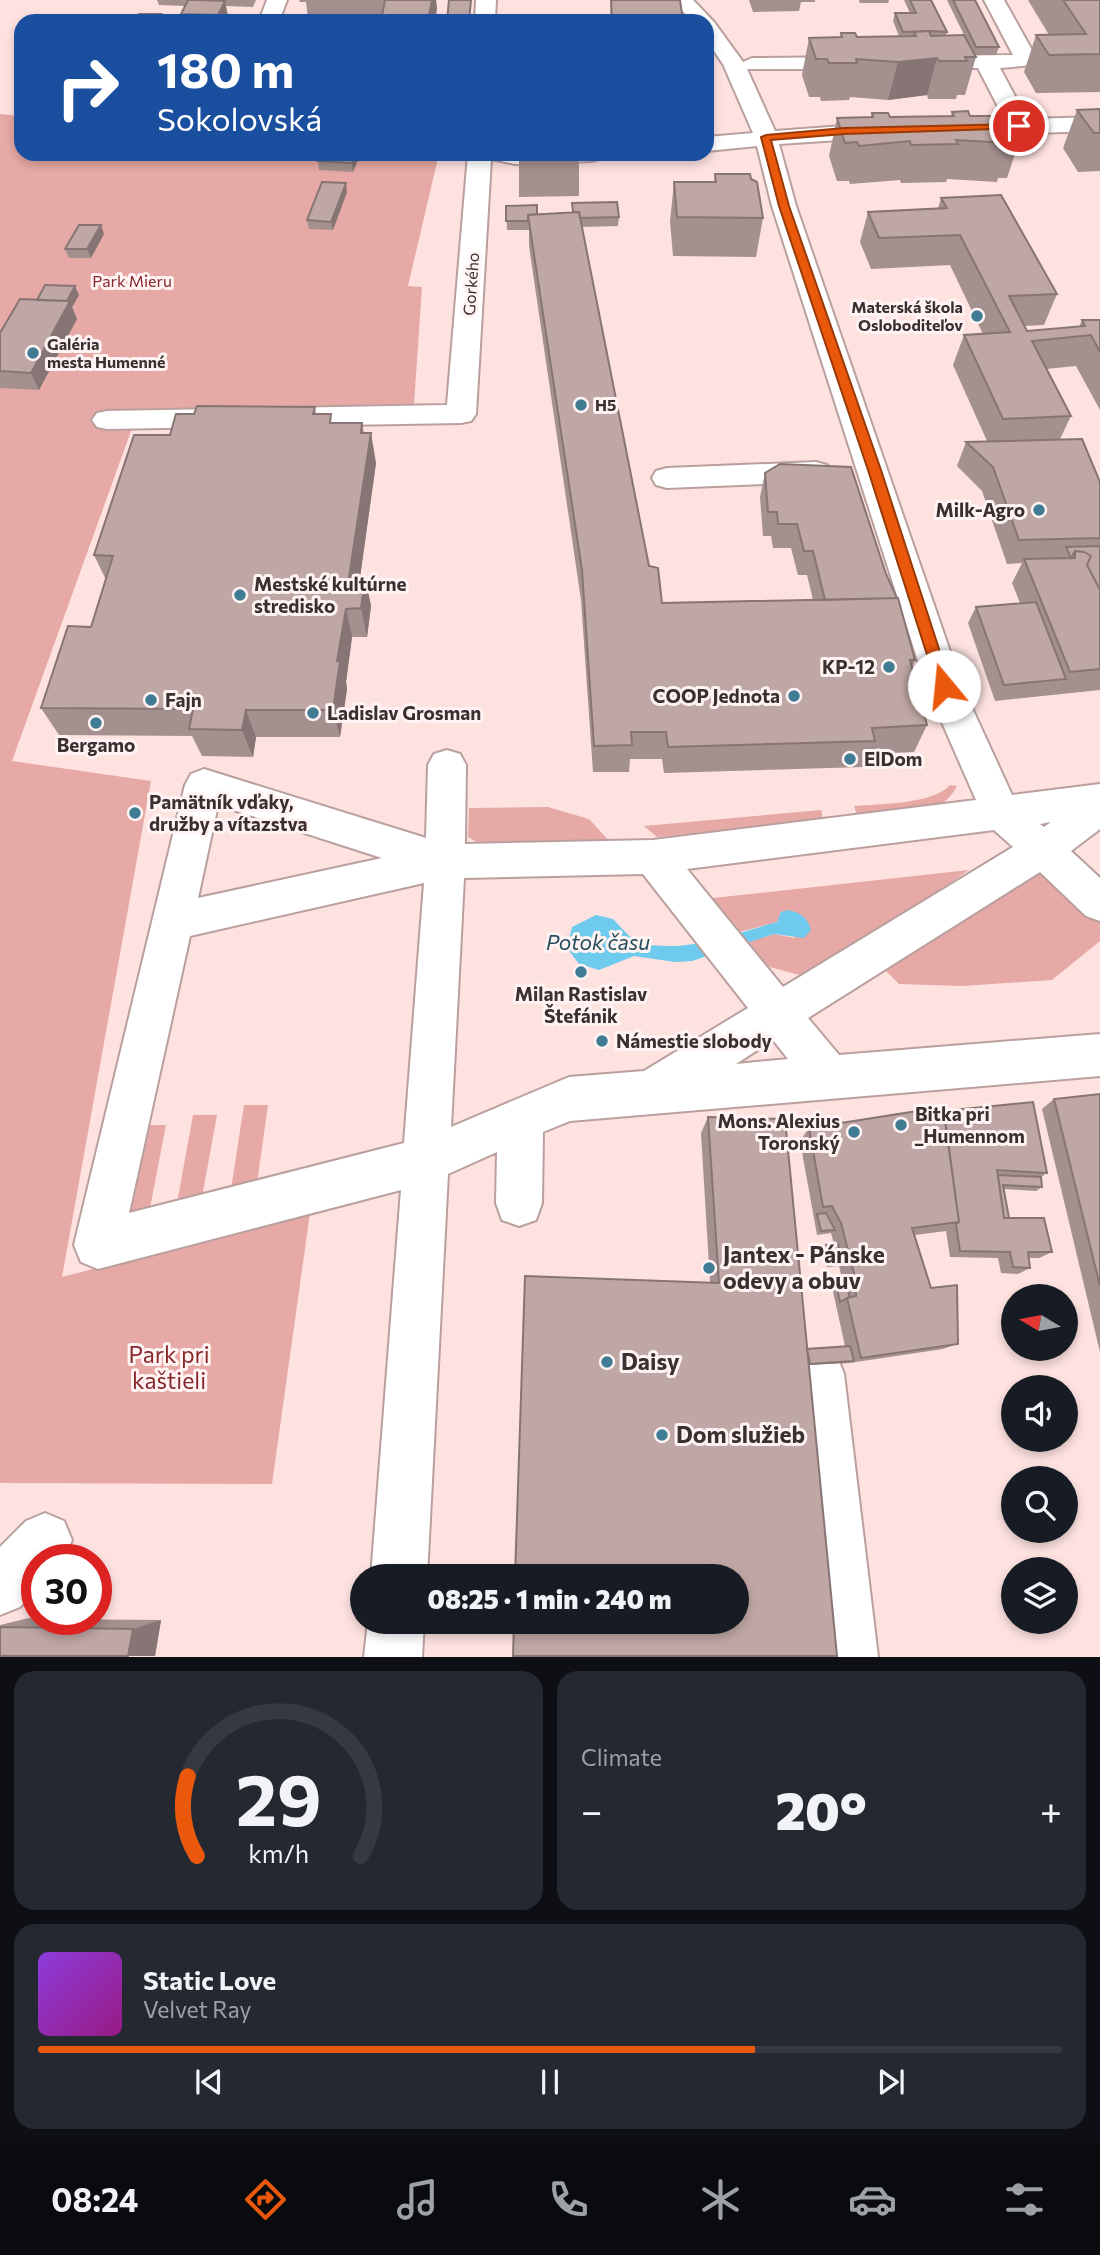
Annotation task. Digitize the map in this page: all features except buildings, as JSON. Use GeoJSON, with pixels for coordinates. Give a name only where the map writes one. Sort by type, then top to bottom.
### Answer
{"type":"FeatureCollection","features":[{"type":"Feature","properties":{"kind":"street"},"geometry":{"type":"LineString","coordinates":[[682,0],[696,14]]}},
{"type":"Feature","properties":{"kind":"street"},"geometry":{"type":"LineString","coordinates":[[903,62],[1027,61],[994,0]]}},
{"type":"Feature","properties":{"kind":"street"},"geometry":{"type":"LineString","coordinates":[[714,36],[734,64],[766,137],[784,206],[944,686],[1001,811],[1100,903]]}},
{"type":"Feature","properties":{"kind":"street"},"geometry":{"type":"LineString","coordinates":[[986,62],[1019,126]]}},
{"type":"Feature","properties":{"kind":"street"},"geometry":{"type":"LineString","coordinates":[[752,64],[876,63]]}},
{"type":"Feature","properties":{"kind":"street"},"geometry":{"type":"LineString","coordinates":[[938,128],[1100,124]]}},
{"type":"Feature","properties":{"kind":"street"},"geometry":{"type":"LineString","coordinates":[[714,143],[766,137],[911,129]]}},
{"type":"Feature","properties":{"kind":"street","name":"Gorkého"},"geometry":{"type":"LineString","coordinates":[[107,420],[461,414],[479,161]]}},
{"type":"Feature","properties":{"kind":"street"},"geometry":{"type":"LineString","coordinates":[[667,478],[874,470]]}},
{"type":"Feature","properties":{"kind":"street"},"geometry":{"type":"LineString","coordinates":[[400,1564],[445,861],[447,765]]}},
{"type":"Feature","properties":{"kind":"street"},"geometry":{"type":"LineString","coordinates":[[445,861],[204,785],[98,1245],[426,1160],[569,1099],[1100,1055]]}},
{"type":"Feature","properties":{"kind":"street"},"geometry":{"type":"LineString","coordinates":[[171,922],[445,861],[653,857],[1100,800]]}},
{"type":"Feature","properties":{"kind":"street"},"geometry":{"type":"LineString","coordinates":[[652,1091],[1044,849],[1100,808]]}},
{"type":"Feature","properties":{"kind":"street"},"geometry":{"type":"LineString","coordinates":[[653,857],[829,1077]]}},
{"type":"Feature","properties":{"kind":"street"},"geometry":{"type":"LineString","coordinates":[[519,1203],[521,1118]]}},
{"type":"Feature","properties":{"kind":"street"},"geometry":{"type":"LineString","coordinates":[[819,1374],[849,1657]]}},
{"type":"Feature","properties":{"kind":"street"},"geometry":{"type":"LineString","coordinates":[[0,1587],[45,1540]]}},
{"type":"Feature","properties":{"kind":"street"},"geometry":{"type":"LineString","coordinates":[[393,1657],[395,1634]]}},
{"type":"Feature","properties":{"kind":"green space"},"geometry":{"type":"Polygon","coordinates":[[[0,114],[14,115],[14,161],[437,161],[408,286],[422,287],[414,404],[139,409],[12,761],[151,781],[62,1277],[310,1213],[272,1484],[0,1483],[0,114]]]}},
{"type":"Feature","properties":{"kind":"green space"},"geometry":{"type":"Polygon","coordinates":[[[950,785],[957,786],[939,806],[914,814],[858,819],[854,806],[919,799],[932,796],[950,785]]]}},
{"type":"Feature","properties":{"kind":"green space"},"geometry":{"type":"Polygon","coordinates":[[[548,807],[589,819],[613,845],[492,851],[468,837],[469,808],[548,807]]]}},
{"type":"Feature","properties":{"kind":"green space"},"geometry":{"type":"Polygon","coordinates":[[[821,810],[824,822],[657,837],[644,826],[821,810]]]}},
{"type":"Feature","properties":{"kind":"green space"},"geometry":{"type":"Polygon","coordinates":[[[1043,865],[1100,921],[1100,941],[1052,980],[962,986],[899,984],[882,967],[1043,865]]]}},
{"type":"Feature","properties":{"kind":"green space"},"geometry":{"type":"Polygon","coordinates":[[[969,870],[811,978],[766,966],[745,943],[774,934],[795,938],[788,910],[781,912],[777,922],[735,933],[704,899],[969,870]]]}},
{"type":"Feature","properties":{"kind":"green space"},"geometry":{"type":"Polygon","coordinates":[[[244,1105],[268,1105],[257,1183],[231,1189],[244,1105]]]}},
{"type":"Feature","properties":{"kind":"green space"},"geometry":{"type":"Polygon","coordinates":[[[193,1115],[217,1115],[202,1197],[177,1203],[193,1115]]]}},
{"type":"Feature","properties":{"kind":"green space"},"geometry":{"type":"Polygon","coordinates":[[[142,1125],[166,1125],[150,1208],[123,1215],[142,1125]]]}},
{"type":"Feature","properties":{"kind":"water","name":"Potok času"},"geometry":{"type":"Polygon","coordinates":[[[788,910],[800,914],[808,922],[811,930],[804,938],[774,934],[692,961],[675,962],[634,956],[599,970],[579,964],[567,948],[572,927],[596,915],[613,919],[636,943],[674,946],[708,942],[777,922],[781,912],[788,910]]]}},
{"type":"Feature","properties":{"kind":"place","name":"Materská škola Osloboditeľov"},"geometry":{"type":"Point","coordinates":[977,316]}},
{"type":"Feature","properties":{"kind":"place","name":"Galéria mesta Humenné"},"geometry":{"type":"Point","coordinates":[33,353]}},
{"type":"Feature","properties":{"kind":"place","name":"H5"},"geometry":{"type":"Point","coordinates":[581,405]}},
{"type":"Feature","properties":{"kind":"place","name":"Milk-Agro"},"geometry":{"type":"Point","coordinates":[1039,510]}},
{"type":"Feature","properties":{"kind":"place","name":"Mestské kultúrne stredisko"},"geometry":{"type":"Point","coordinates":[240,595]}},
{"type":"Feature","properties":{"kind":"place","name":"KP-12"},"geometry":{"type":"Point","coordinates":[889,667]}},
{"type":"Feature","properties":{"kind":"place","name":"COOP Jednota"},"geometry":{"type":"Point","coordinates":[794,696]}},
{"type":"Feature","properties":{"kind":"place","name":"Fajn"},"geometry":{"type":"Point","coordinates":[151,700]}},
{"type":"Feature","properties":{"kind":"place","name":"Ladislav Grosman"},"geometry":{"type":"Point","coordinates":[313,713]}},
{"type":"Feature","properties":{"kind":"place","name":"Bergamo"},"geometry":{"type":"Point","coordinates":[96,723]}},
{"type":"Feature","properties":{"kind":"place","name":"ElDom"},"geometry":{"type":"Point","coordinates":[850,759]}},
{"type":"Feature","properties":{"kind":"place","name":"Pamätník vďaky, družby a vítazstva"},"geometry":{"type":"Point","coordinates":[135,813]}},
{"type":"Feature","properties":{"kind":"place","name":"Milan Rastislav Štefánik"},"geometry":{"type":"Point","coordinates":[581,972]}},
{"type":"Feature","properties":{"kind":"place","name":"Námestie slobody"},"geometry":{"type":"Point","coordinates":[602,1041]}},
{"type":"Feature","properties":{"kind":"place","name":"Bitka pri _Humennom"},"geometry":{"type":"Point","coordinates":[901,1125]}},
{"type":"Feature","properties":{"kind":"place","name":"Mons. Alexius Toronský"},"geometry":{"type":"Point","coordinates":[854,1132]}},
{"type":"Feature","properties":{"kind":"place","name":"Jantex - Pánske odevy a obuv"},"geometry":{"type":"Point","coordinates":[709,1268]}},
{"type":"Feature","properties":{"kind":"place","name":"Daisy"},"geometry":{"type":"Point","coordinates":[607,1362]}},
{"type":"Feature","properties":{"kind":"place","name":"Dom služieb"},"geometry":{"type":"Point","coordinates":[662,1435]}},
{"type":"Feature","properties":{"kind":"route"},"geometry":{"type":"LineString","coordinates":[[944,686],[784,206],[766,137],[844,131],[1019,126]]}},
{"type":"Feature","properties":{"kind":"park label","name":"Park Mieru"},"geometry":{"type":"Point","coordinates":[132,281]}},
{"type":"Feature","properties":{"kind":"park label","name":"Park pri kaštieli"},"geometry":{"type":"Point","coordinates":[169,1368]}}]}
